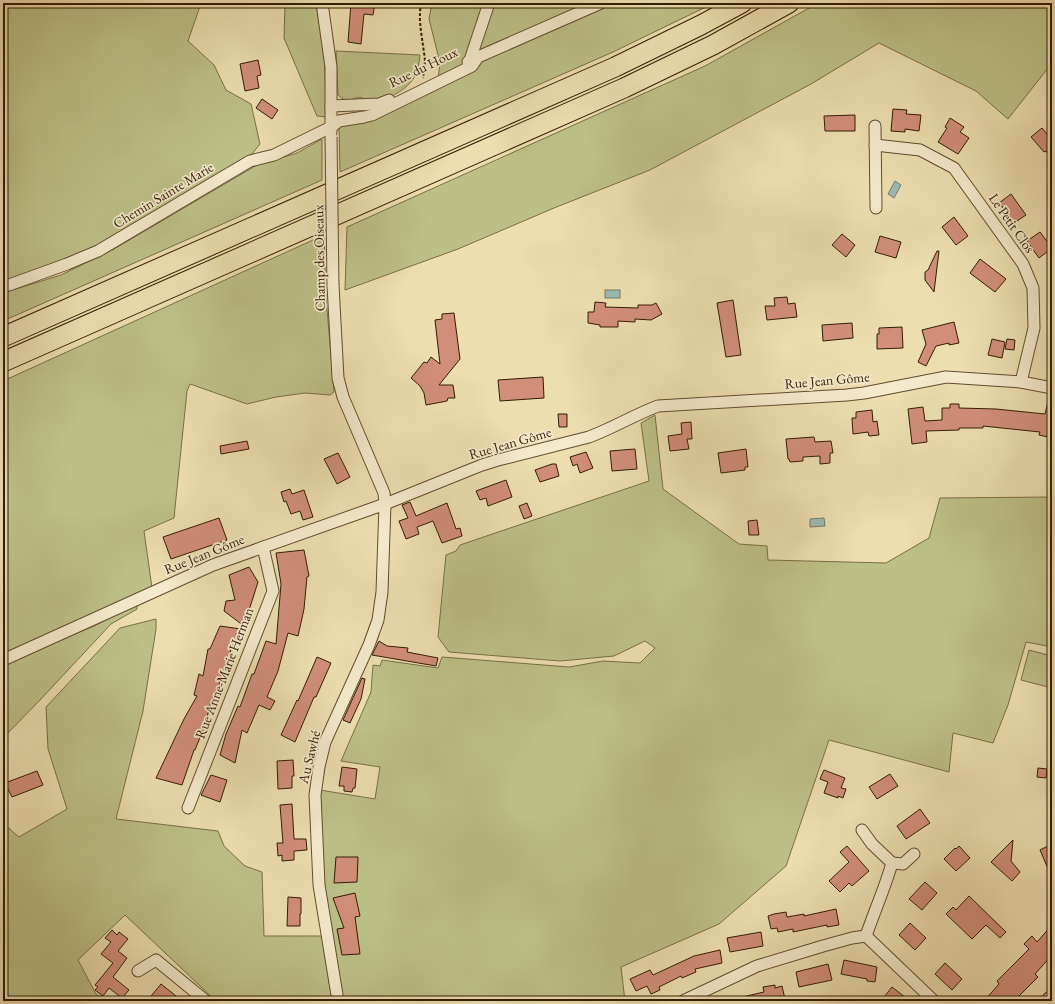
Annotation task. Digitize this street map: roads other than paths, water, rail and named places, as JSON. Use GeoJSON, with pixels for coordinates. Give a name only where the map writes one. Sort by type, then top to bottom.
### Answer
{"type":"FeatureCollection","features":[{"type":"Feature","properties":{"kind":"highway"},"geometry":{"type":"LineString","coordinates":[[3,337],[615,67],[742,3]]}},
{"type":"Feature","properties":{"kind":"highway"},"geometry":{"type":"LineString","coordinates":[[3,362],[617,91],[713,45],[789,3]]}},
{"type":"Feature","properties":{"kind":"main road"},"geometry":{"type":"LineString","coordinates":[[1049,1001],[1052,998]]}},
{"type":"Feature","properties":{"kind":"street","name":"Champ des Oiseaux"},"geometry":{"type":"LineString","coordinates":[[322,3],[330,67],[333,285],[338,378],[343,397],[384,493],[385,504]]}},
{"type":"Feature","properties":{"kind":"street","name":"Rue du Houx"},"geometry":{"type":"LineString","coordinates":[[331,106],[379,104],[463,66],[470,60],[489,3]]}},
{"type":"Feature","properties":{"kind":"street","name":"Chemin Sainte Marie"},"geometry":{"type":"LineString","coordinates":[[9,285],[98,251],[250,161],[274,155],[331,132],[339,121],[364,118],[372,115],[472,66],[478,57],[601,3]]}},
{"type":"Feature","properties":{"kind":"street"},"geometry":{"type":"LineString","coordinates":[[875,126],[876,208]]}},
{"type":"Feature","properties":{"kind":"street","name":"Le Petit Clos"},"geometry":{"type":"LineString","coordinates":[[875,145],[920,150],[954,168],[1023,264],[1033,288],[1034,328],[1021,382]]}},
{"type":"Feature","properties":{"kind":"street","name":"Rue Jean Gôme"},"geometry":{"type":"LineString","coordinates":[[3,660],[213,565],[385,504],[498,460],[589,437],[641,412],[658,406],[847,395],[946,377],[1021,382],[1052,388]]}},
{"type":"Feature","properties":{"kind":"street","name":"Au Sawhé"},"geometry":{"type":"LineString","coordinates":[[338,1001],[319,885],[315,795],[319,767],[325,742],[369,645],[378,620],[382,592],[385,504]]}},
{"type":"Feature","properties":{"kind":"street","name":"Rue Anne-Marie Herman"},"geometry":{"type":"LineString","coordinates":[[188,808],[273,591],[263,547]]}},
{"type":"Feature","properties":{"kind":"street"},"geometry":{"type":"LineString","coordinates":[[862,830],[872,844],[892,863],[903,864],[914,854]]}},
{"type":"Feature","properties":{"kind":"street"},"geometry":{"type":"LineString","coordinates":[[866,936],[887,882],[892,863]]}},
{"type":"Feature","properties":{"kind":"street"},"geometry":{"type":"LineString","coordinates":[[682,1001],[757,966],[852,938],[866,936]]}},
{"type":"Feature","properties":{"kind":"street"},"geometry":{"type":"LineString","coordinates":[[866,936],[934,1001]]}},
{"type":"Feature","properties":{"kind":"street"},"geometry":{"type":"LineString","coordinates":[[138,971],[156,960],[206,1001]]}},
{"type":"Feature","properties":{"kind":"water"},"geometry":{"type":"Polygon","coordinates":[[[895,181],[901,185],[894,198],[888,194],[895,181]]]}},
{"type":"Feature","properties":{"kind":"water"},"geometry":{"type":"Polygon","coordinates":[[[605,290],[620,290],[620,298],[605,298],[605,290]]]}},
{"type":"Feature","properties":{"kind":"water"},"geometry":{"type":"Polygon","coordinates":[[[824,518],[825,526],[810,527],[810,519],[824,518]]]}}]}
